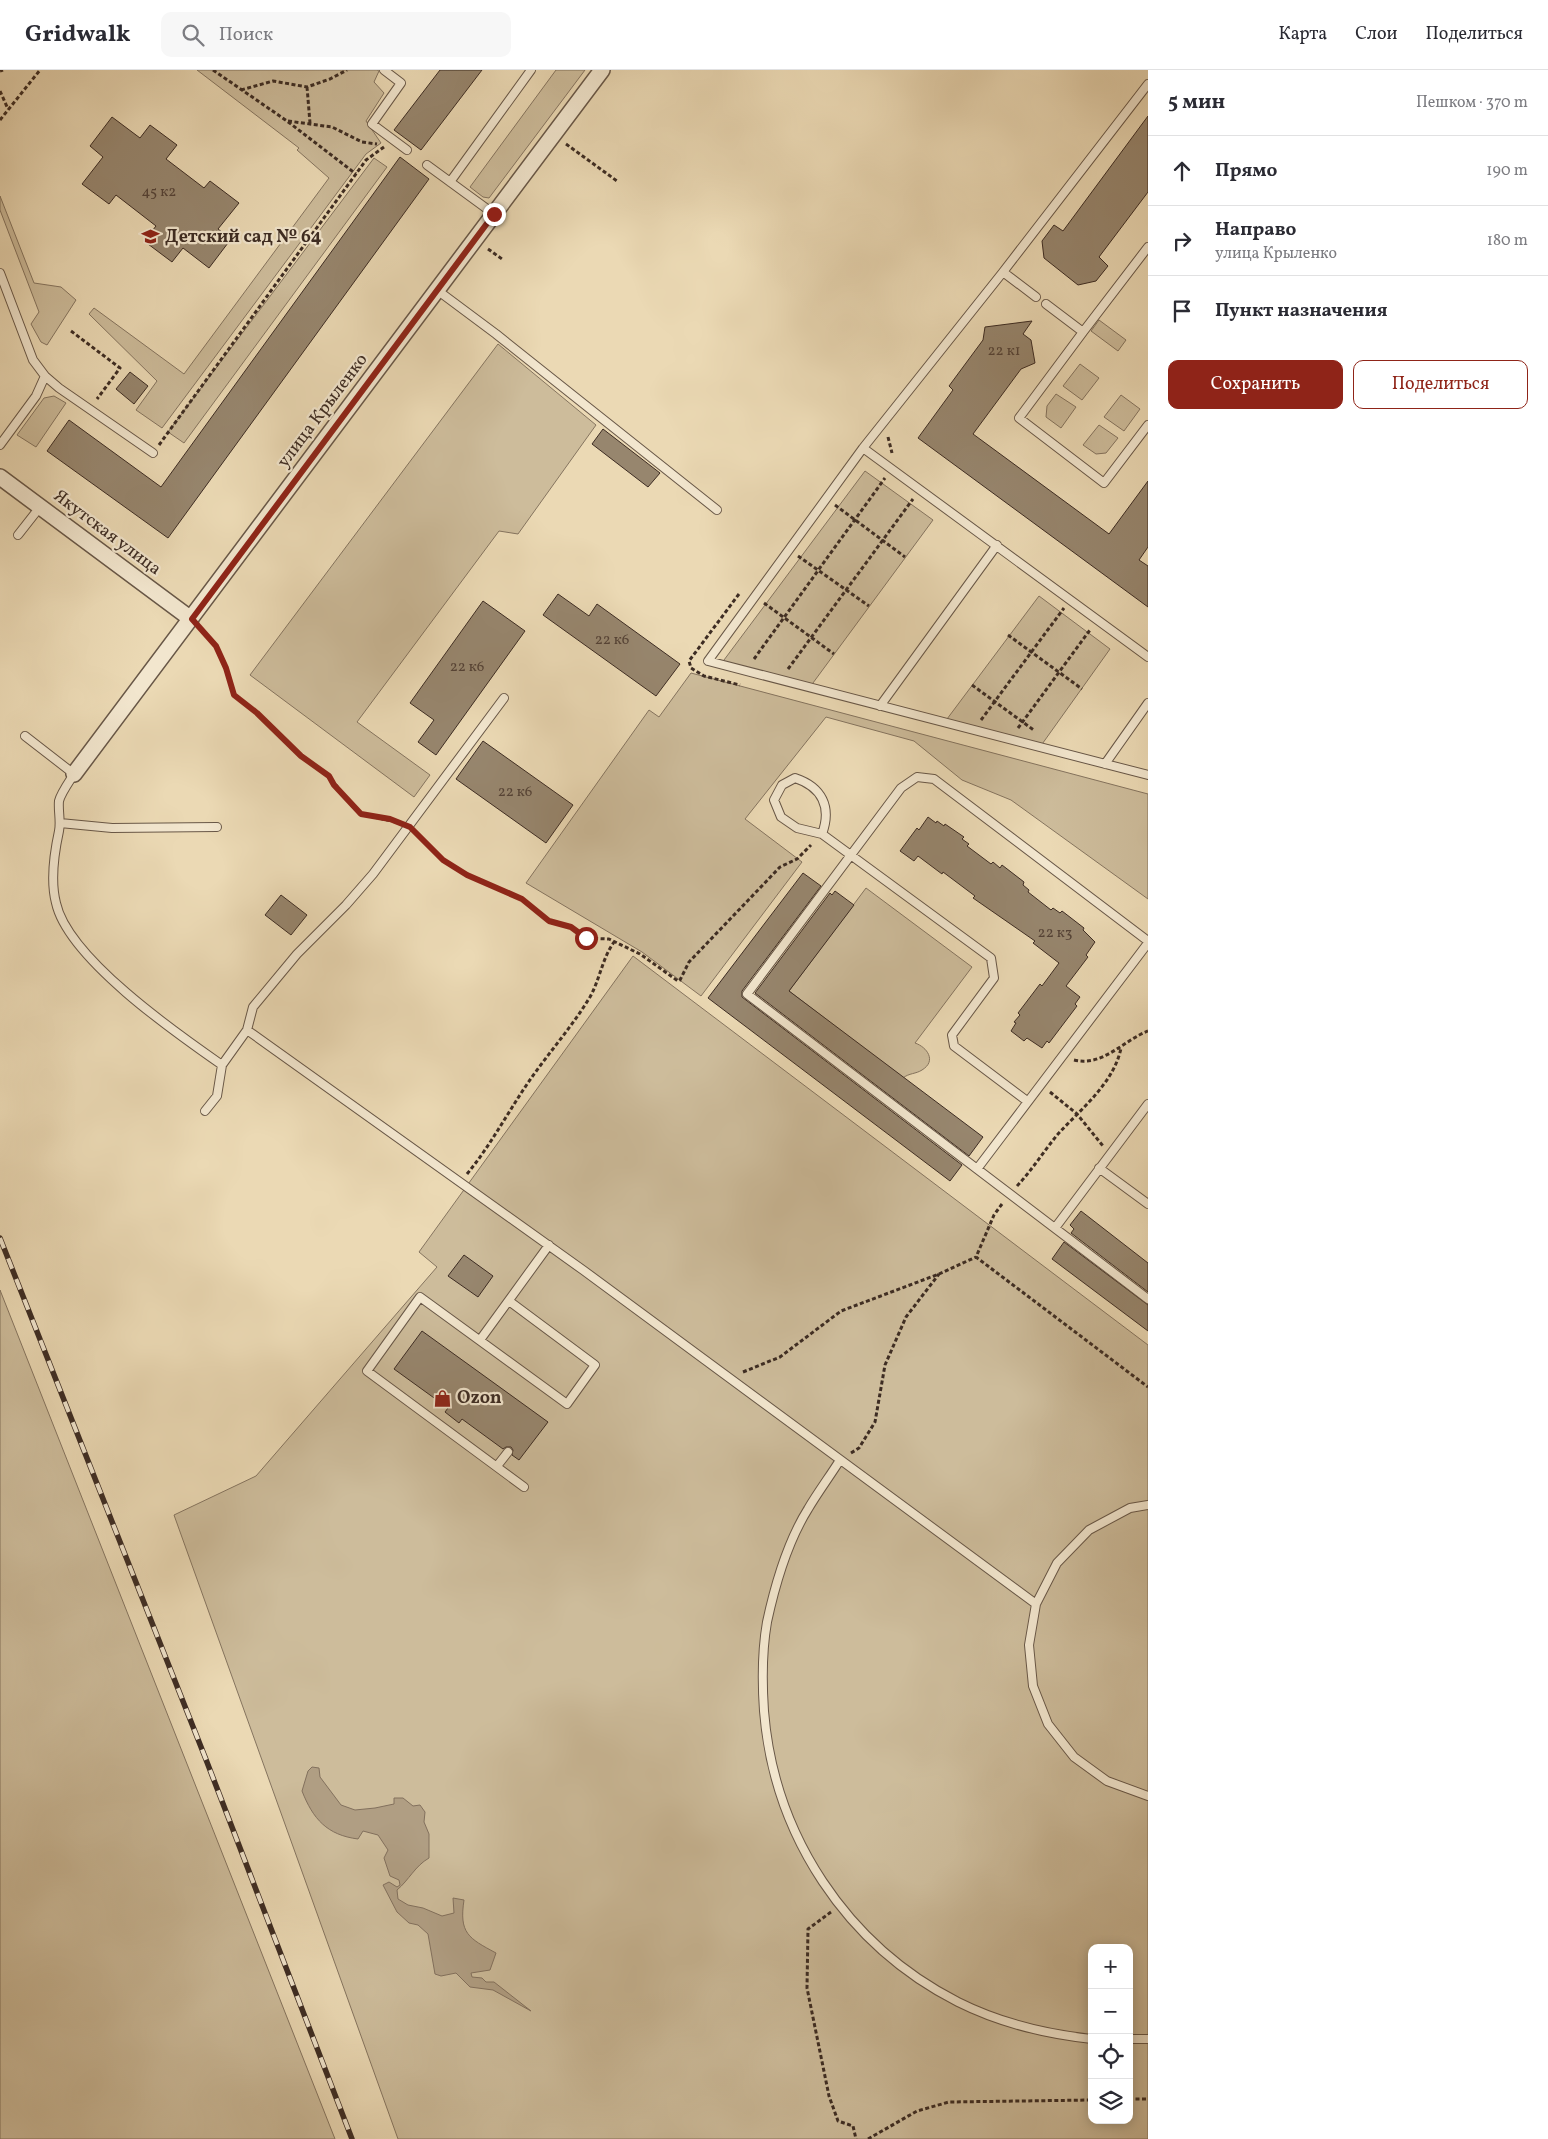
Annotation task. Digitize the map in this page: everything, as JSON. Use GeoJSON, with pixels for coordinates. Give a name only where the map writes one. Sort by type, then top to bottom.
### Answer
{"type":"FeatureCollection","features":[{"type":"Feature","properties":{"kind":"street","name":"улица Крыленко"},"geometry":{"type":"LineString","coordinates":[[74,774],[602,70]]}},
{"type":"Feature","properties":{"kind":"street","name":"Якутская улица"},"geometry":{"type":"LineString","coordinates":[[0,477],[192,619]]}},
{"type":"Feature","properties":{"kind":"lane"},"geometry":{"type":"LineString","coordinates":[[384,70],[401,83],[372,124],[407,150]]}},
{"type":"Feature","properties":{"kind":"lane"},"geometry":{"type":"LineString","coordinates":[[450,182],[531,70]]}},
{"type":"Feature","properties":{"kind":"lane"},"geometry":{"type":"LineString","coordinates":[[1148,84],[1003,272],[863,448],[708,660],[1148,775]]}},
{"type":"Feature","properties":{"kind":"lane"},"geometry":{"type":"LineString","coordinates":[[427,165],[494,214]]}},
{"type":"Feature","properties":{"kind":"lane"},"geometry":{"type":"LineString","coordinates":[[1148,247],[1018,418],[1104,482],[1148,425]]}},
{"type":"Feature","properties":{"kind":"lane"},"geometry":{"type":"LineString","coordinates":[[1003,272],[1036,297]]}},
{"type":"Feature","properties":{"kind":"lane"},"geometry":{"type":"LineString","coordinates":[[0,273],[33,360],[45,376],[59,388],[153,453]]}},
{"type":"Feature","properties":{"kind":"lane"},"geometry":{"type":"LineString","coordinates":[[437,290],[496,334],[717,510]]}},
{"type":"Feature","properties":{"kind":"lane"},"geometry":{"type":"LineString","coordinates":[[1046,304],[1083,332]]}},
{"type":"Feature","properties":{"kind":"lane"},"geometry":{"type":"LineString","coordinates":[[0,445],[36,396],[45,376]]}},
{"type":"Feature","properties":{"kind":"lane"},"geometry":{"type":"LineString","coordinates":[[863,448],[1148,656]]}},
{"type":"Feature","properties":{"kind":"lane"},"geometry":{"type":"LineString","coordinates":[[18,535],[40,507]]}},
{"type":"Feature","properties":{"kind":"lane"},"geometry":{"type":"LineString","coordinates":[[880,706],[997,546]]}},
{"type":"Feature","properties":{"kind":"lane"},"geometry":{"type":"LineString","coordinates":[[205,1111],[217,1096],[222,1065],[247,1030],[253,1006],[297,954],[346,905],[410,827],[504,698]]}},
{"type":"Feature","properties":{"kind":"lane"},"geometry":{"type":"LineString","coordinates":[[1105,764],[1148,702]]}},
{"type":"Feature","properties":{"kind":"lane"},"geometry":{"type":"LineString","coordinates":[[25,736],[74,774],[59,800],[60,823],[53,859],[56,903],[69,933],[99,966],[152,1015],[222,1065]]}},
{"type":"Feature","properties":{"kind":"lane"},"geometry":{"type":"LineString","coordinates":[[977,1169],[1027,1100],[1148,942],[934,778],[918,777],[901,788],[747,994],[977,1169],[1148,1298]]}},
{"type":"Feature","properties":{"kind":"lane"},"geometry":{"type":"LineString","coordinates":[[822,834],[827,813],[820,794],[808,782],[795,778],[782,785],[774,800],[781,817],[798,828],[822,834],[991,958],[994,978],[952,1034],[954,1046],[1027,1100]]}},
{"type":"Feature","properties":{"kind":"lane"},"geometry":{"type":"LineString","coordinates":[[60,823],[112,828],[216,827]]}},
{"type":"Feature","properties":{"kind":"lane"},"geometry":{"type":"LineString","coordinates":[[247,1030],[549,1245],[1036,1604]]}},
{"type":"Feature","properties":{"kind":"lane"},"geometry":{"type":"LineString","coordinates":[[1055,1228],[1148,1104]]}},
{"type":"Feature","properties":{"kind":"lane"},"geometry":{"type":"LineString","coordinates":[[1099,1168],[1148,1204]]}},
{"type":"Feature","properties":{"kind":"lane"},"geometry":{"type":"LineString","coordinates":[[480,1340],[549,1245]]}},
{"type":"Feature","properties":{"kind":"lane"},"geometry":{"type":"LineString","coordinates":[[509,1301],[595,1365],[568,1404],[420,1297],[367,1371],[524,1487]]}},
{"type":"Feature","properties":{"kind":"lane"},"geometry":{"type":"LineString","coordinates":[[498,1466],[508,1452]]}},
{"type":"Feature","properties":{"kind":"lane"},"geometry":{"type":"LineString","coordinates":[[840,1460],[807,1510],[782,1565],[767,1623],[762,1682],[767,1742],[782,1800],[806,1855],[839,1905],[874,1943],[914,1976],[958,2002],[1005,2022],[1055,2035],[1088,2039]]}},
{"type":"Feature","properties":{"kind":"lane"},"geometry":{"type":"LineString","coordinates":[[1148,1505],[1130,1508],[1089,1530],[1056,1563],[1036,1604],[1029,1645],[1033,1686],[1048,1724],[1074,1757],[1107,1781],[1148,1796]]}},
{"type":"Feature","properties":{"kind":"lane"},"geometry":{"type":"LineString","coordinates":[[1133,2039],[1148,2039]]}},
{"type":"Feature","properties":{"kind":"path"},"geometry":{"type":"LineString","coordinates":[[0,120],[40,70]]}},
{"type":"Feature","properties":{"kind":"path"},"geometry":{"type":"LineString","coordinates":[[213,70],[287,121],[356,174]]}},
{"type":"Feature","properties":{"kind":"path"},"geometry":{"type":"LineString","coordinates":[[241,90],[273,81],[307,87],[330,79],[347,70]]}},
{"type":"Feature","properties":{"kind":"path"},"geometry":{"type":"LineString","coordinates":[[307,87],[310,123]]}},
{"type":"Feature","properties":{"kind":"path"},"geometry":{"type":"LineString","coordinates":[[0,91],[8,109]]}},
{"type":"Feature","properties":{"kind":"path"},"geometry":{"type":"LineString","coordinates":[[153,453],[366,160],[388,144],[362,142],[332,127],[287,121]]}},
{"type":"Feature","properties":{"kind":"path"},"geometry":{"type":"LineString","coordinates":[[553,134],[617,181]]}},
{"type":"Feature","properties":{"kind":"path"},"geometry":{"type":"LineString","coordinates":[[71,331],[120,368],[89,409]]}},
{"type":"Feature","properties":{"kind":"path"},"geometry":{"type":"LineString","coordinates":[[736,684],[899,460],[890,449],[888,434]]}},
{"type":"Feature","properties":{"kind":"path"},"geometry":{"type":"LineString","coordinates":[[780,680],[920,489]]}},
{"type":"Feature","properties":{"kind":"path"},"geometry":{"type":"LineString","coordinates":[[826,498],[905,557]]}},
{"type":"Feature","properties":{"kind":"path"},"geometry":{"type":"LineString","coordinates":[[789,550],[869,606]]}},
{"type":"Feature","properties":{"kind":"path"},"geometry":{"type":"LineString","coordinates":[[745,686],[696,672],[691,668],[689,660],[743,588],[834,654]]}},
{"type":"Feature","properties":{"kind":"path"},"geometry":{"type":"LineString","coordinates":[[974,730],[1070,599]]}},
{"type":"Feature","properties":{"kind":"path"},"geometry":{"type":"LineString","coordinates":[[192,619],[216,646],[226,668],[234,695],[257,713],[301,756],[329,776],[334,785],[361,814],[390,819],[410,827],[443,860],[467,875],[522,899],[549,921],[571,927],[586,938],[609,939],[640,954],[678,981],[689,962],[780,867],[797,858],[822,834]]}},
{"type":"Feature","properties":{"kind":"path"},"geometry":{"type":"LineString","coordinates":[[1009,739],[1098,620]]}},
{"type":"Feature","properties":{"kind":"path"},"geometry":{"type":"LineString","coordinates":[[1008,635],[1082,690]]}},
{"type":"Feature","properties":{"kind":"path"},"geometry":{"type":"LineString","coordinates":[[972,685],[1038,733]]}},
{"type":"Feature","properties":{"kind":"path"},"geometry":{"type":"LineString","coordinates":[[460,1182],[489,1145],[540,1066],[574,1024],[600,979],[605,955],[614,942]]}},
{"type":"Feature","properties":{"kind":"path"},"geometry":{"type":"LineString","coordinates":[[1061,1057],[1081,1062],[1102,1057],[1121,1048],[1139,1034],[1148,1031]]}},
{"type":"Feature","properties":{"kind":"path"},"geometry":{"type":"LineString","coordinates":[[729,1378],[780,1357],[841,1311],[939,1274],[976,1257],[994,1215],[1110,1075],[1119,1058],[1121,1048]]}},
{"type":"Feature","properties":{"kind":"path"},"geometry":{"type":"LineString","coordinates":[[1040,1084],[1077,1114],[1109,1155]]}},
{"type":"Feature","properties":{"kind":"path"},"geometry":{"type":"LineString","coordinates":[[976,1257],[1148,1387]]}},
{"type":"Feature","properties":{"kind":"path"},"geometry":{"type":"LineString","coordinates":[[840,1460],[859,1448],[875,1422],[885,1365],[906,1317],[939,1274]]}},
{"type":"Feature","properties":{"kind":"path"},"geometry":{"type":"LineString","coordinates":[[839,1905],[808,1929],[807,1988],[829,2096],[838,2120],[853,2126],[856,2139]]}},
{"type":"Feature","properties":{"kind":"path"},"geometry":{"type":"LineString","coordinates":[[1133,2099],[1148,2098]]}},
{"type":"Feature","properties":{"kind":"path"},"geometry":{"type":"LineString","coordinates":[[868,2139],[917,2111],[949,2102],[1088,2100]]}},
{"type":"Feature","properties":{"kind":"shaded area"},"geometry":{"type":"Polygon","coordinates":[[[197,70],[377,70],[379,71],[374,82],[384,93],[366,121],[381,143],[366,154],[162,428],[136,410],[157,381],[89,314],[94,308],[184,374],[329,178],[297,150],[299,148],[197,70]]]}},
{"type":"Feature","properties":{"kind":"shaded area"},"geometry":{"type":"Polygon","coordinates":[[[556,70],[585,70],[489,198],[483,197],[470,187],[556,70]]]}},
{"type":"Feature","properties":{"kind":"shaded area"},"geometry":{"type":"Polygon","coordinates":[[[374,158],[387,167],[184,443],[168,432],[374,158]]]}},
{"type":"Feature","properties":{"kind":"shaded area"},"geometry":{"type":"Polygon","coordinates":[[[0,196],[34,283],[61,287],[76,300],[47,345],[41,342],[31,324],[39,312],[0,210],[0,196]]]}},
{"type":"Feature","properties":{"kind":"shaded area"},"geometry":{"type":"Polygon","coordinates":[[[1099,320],[1126,340],[1118,351],[1091,331],[1099,320]]]}},
{"type":"Feature","properties":{"kind":"shaded area"},"geometry":{"type":"Polygon","coordinates":[[[498,344],[596,425],[518,534],[499,531],[357,722],[430,775],[414,797],[250,675],[498,344]]]}},
{"type":"Feature","properties":{"kind":"shaded area"},"geometry":{"type":"Polygon","coordinates":[[[1080,364],[1099,378],[1082,400],[1063,386],[1080,364]]]}},
{"type":"Feature","properties":{"kind":"shaded area"},"geometry":{"type":"Polygon","coordinates":[[[1056,394],[1076,407],[1061,428],[1046,417],[1047,406],[1056,394]]]}},
{"type":"Feature","properties":{"kind":"shaded area"},"geometry":{"type":"Polygon","coordinates":[[[1121,395],[1140,409],[1124,431],[1104,417],[1121,395]]]}},
{"type":"Feature","properties":{"kind":"shaded area"},"geometry":{"type":"Polygon","coordinates":[[[54,396],[66,403],[36,447],[17,435],[44,398],[54,396]]]}},
{"type":"Feature","properties":{"kind":"shaded area"},"geometry":{"type":"Polygon","coordinates":[[[1099,425],[1118,438],[1106,453],[1096,454],[1083,445],[1099,425]]]}},
{"type":"Feature","properties":{"kind":"shaded area"},"geometry":{"type":"Polygon","coordinates":[[[865,471],[933,520],[810,687],[721,664],[865,471]]]}},
{"type":"Feature","properties":{"kind":"shaded area"},"geometry":{"type":"Polygon","coordinates":[[[1039,596],[1110,649],[1040,747],[944,723],[1039,596]]]}},
{"type":"Feature","properties":{"kind":"shaded area"},"geometry":{"type":"Polygon","coordinates":[[[691,673],[1148,794],[1148,899],[1011,800],[962,780],[914,741],[826,717],[745,819],[802,862],[701,996],[642,952],[526,883],[649,710],[659,717],[691,673]]]}},
{"type":"Feature","properties":{"kind":"shaded area"},"geometry":{"type":"Polygon","coordinates":[[[866,888],[972,967],[915,1043],[929,1055],[929,1063],[922,1070],[903,1078],[789,991],[866,888]]]}},
{"type":"Feature","properties":{"kind":"shaded area"},"geometry":{"type":"Polygon","coordinates":[[[633,956],[1148,1345],[1148,2139],[398,2139],[174,1515],[256,1476],[437,1267],[419,1252],[633,956]]]}},
{"type":"Feature","properties":{"kind":"shaded area"},"geometry":{"type":"Polygon","coordinates":[[[0,1290],[335,2139],[0,2139],[0,1290]]]}},
{"type":"Feature","properties":{"kind":"shaded area"},"geometry":{"type":"Polygon","coordinates":[[[312,1767],[319,1768],[320,1777],[341,1805],[355,1810],[394,1804],[394,1798],[403,1798],[413,1806],[420,1805],[425,1812],[424,1822],[429,1834],[429,1858],[397,1890],[398,1899],[408,1905],[423,1908],[442,1916],[454,1913],[453,1898],[464,1900],[463,1920],[468,1933],[478,1943],[496,1953],[490,1970],[471,1973],[472,1977],[482,1978],[486,1982],[494,1982],[531,2011],[493,1990],[470,1987],[456,1973],[441,1976],[435,1974],[428,1934],[418,1925],[409,1923],[397,1912],[383,1885],[389,1882],[397,1887],[400,1885],[399,1880],[390,1876],[384,1858],[388,1850],[378,1835],[363,1831],[358,1839],[347,1837],[322,1824],[311,1810],[302,1791],[308,1771],[312,1767]]]}},
{"type":"Feature","properties":{"kind":"building"},"geometry":{"type":"Polygon","coordinates":[[[440,70],[482,70],[421,150],[394,130],[440,70]]]}},
{"type":"Feature","properties":{"kind":"building"},"geometry":{"type":"Polygon","coordinates":[[[1148,116],[1148,192],[1099,257],[1108,266],[1096,281],[1078,285],[1044,258],[1042,241],[1054,225],[1063,231],[1148,116]]]}},
{"type":"Feature","properties":{"kind":"building"},"geometry":{"type":"Polygon","coordinates":[[[112,117],[140,138],[150,125],[177,145],[166,159],[204,188],[210,181],[239,203],[218,229],[231,239],[209,268],[183,248],[172,262],[144,241],[156,226],[116,195],[109,204],[82,184],[103,157],[90,146],[112,117]]]}},
{"type":"Feature","properties":{"kind":"building"},"geometry":{"type":"Polygon","coordinates":[[[400,157],[429,179],[168,538],[47,451],[69,420],[161,487],[400,157]]]}},
{"type":"Feature","properties":{"kind":"building"},"geometry":{"type":"Polygon","coordinates":[[[1032,321],[1023,334],[1031,340],[1035,363],[1021,369],[973,434],[1109,534],[1148,481],[1148,547],[1139,560],[1148,566],[1148,607],[918,438],[953,390],[949,386],[983,340],[985,327],[1032,321]]]}},
{"type":"Feature","properties":{"kind":"building"},"geometry":{"type":"Polygon","coordinates":[[[130,372],[148,386],[134,404],[116,389],[130,372]]]}},
{"type":"Feature","properties":{"kind":"building"},"geometry":{"type":"Polygon","coordinates":[[[603,429],[660,473],[648,487],[592,444],[603,429]]]}},
{"type":"Feature","properties":{"kind":"building"},"geometry":{"type":"Polygon","coordinates":[[[558,594],[589,616],[597,604],[680,664],[656,696],[543,615],[558,594]]]}},
{"type":"Feature","properties":{"kind":"building"},"geometry":{"type":"Polygon","coordinates":[[[483,601],[525,631],[436,755],[418,742],[434,720],[410,703],[483,601]]]}},
{"type":"Feature","properties":{"kind":"building"},"geometry":{"type":"Polygon","coordinates":[[[483,741],[573,805],[546,843],[456,779],[483,741]]]}},
{"type":"Feature","properties":{"kind":"building"},"geometry":{"type":"Polygon","coordinates":[[[928,817],[936,823],[937,821],[944,826],[945,824],[964,837],[962,839],[969,844],[967,846],[991,864],[993,862],[1000,868],[1002,865],[1024,882],[1023,885],[1029,890],[1028,892],[1051,910],[1053,908],[1060,913],[1062,911],[1084,928],[1083,930],[1095,942],[1086,955],[1088,957],[1066,986],[1080,997],[1075,1004],[1077,1006],[1049,1043],[1047,1041],[1042,1048],[1027,1038],[1024,1041],[1011,1031],[1016,1023],[1014,1022],[1020,1015],[1018,1013],[1059,963],[1033,943],[1035,941],[973,898],[975,896],[943,872],[942,874],[918,856],[914,861],[900,851],[928,817]]]}},
{"type":"Feature","properties":{"kind":"building"},"geometry":{"type":"Polygon","coordinates":[[[803,873],[821,886],[742,991],[742,997],[962,1165],[950,1181],[708,998],[803,873]]]}},
{"type":"Feature","properties":{"kind":"building"},"geometry":{"type":"Polygon","coordinates":[[[835,891],[854,905],[789,991],[983,1137],[969,1156],[755,993],[830,893],[832,895],[835,891]]]}},
{"type":"Feature","properties":{"kind":"building"},"geometry":{"type":"Polygon","coordinates":[[[281,895],[307,915],[291,935],[265,915],[281,895]]]}},
{"type":"Feature","properties":{"kind":"building"},"geometry":{"type":"Polygon","coordinates":[[[1081,1211],[1148,1263],[1148,1292],[1071,1233],[1074,1229],[1070,1225],[1081,1211]]]}},
{"type":"Feature","properties":{"kind":"building"},"geometry":{"type":"Polygon","coordinates":[[[1064,1242],[1148,1305],[1148,1331],[1052,1259],[1064,1242]]]}},
{"type":"Feature","properties":{"kind":"building"},"geometry":{"type":"Polygon","coordinates":[[[464,1255],[493,1276],[478,1297],[448,1276],[464,1255]]]}},
{"type":"Feature","properties":{"kind":"building"},"geometry":{"type":"Polygon","coordinates":[[[422,1331],[548,1422],[519,1460],[512,1455],[513,1450],[511,1447],[503,1449],[462,1419],[459,1423],[445,1412],[448,1408],[394,1369],[422,1331]]]}},
{"type":"Feature","properties":{"kind":"railway"},"geometry":{"type":"LineString","coordinates":[[0,1238],[205,1757],[352,2139]]}},
{"type":"Feature","properties":{"kind":"place","name":"Детский сад № 64"},"geometry":{"type":"Point","coordinates":[151,237]}},
{"type":"Feature","properties":{"kind":"place","name":"Ozon"},"geometry":{"type":"Point","coordinates":[443,1398]}},
{"type":"Feature","properties":{"kind":"route"},"geometry":{"type":"LineString","coordinates":[[494,214],[192,619],[216,646],[226,668],[234,695],[257,713],[301,756],[329,776],[334,785],[361,814],[390,819],[410,827],[443,860],[467,875],[522,899],[549,921],[571,927],[586,938]]}}]}
